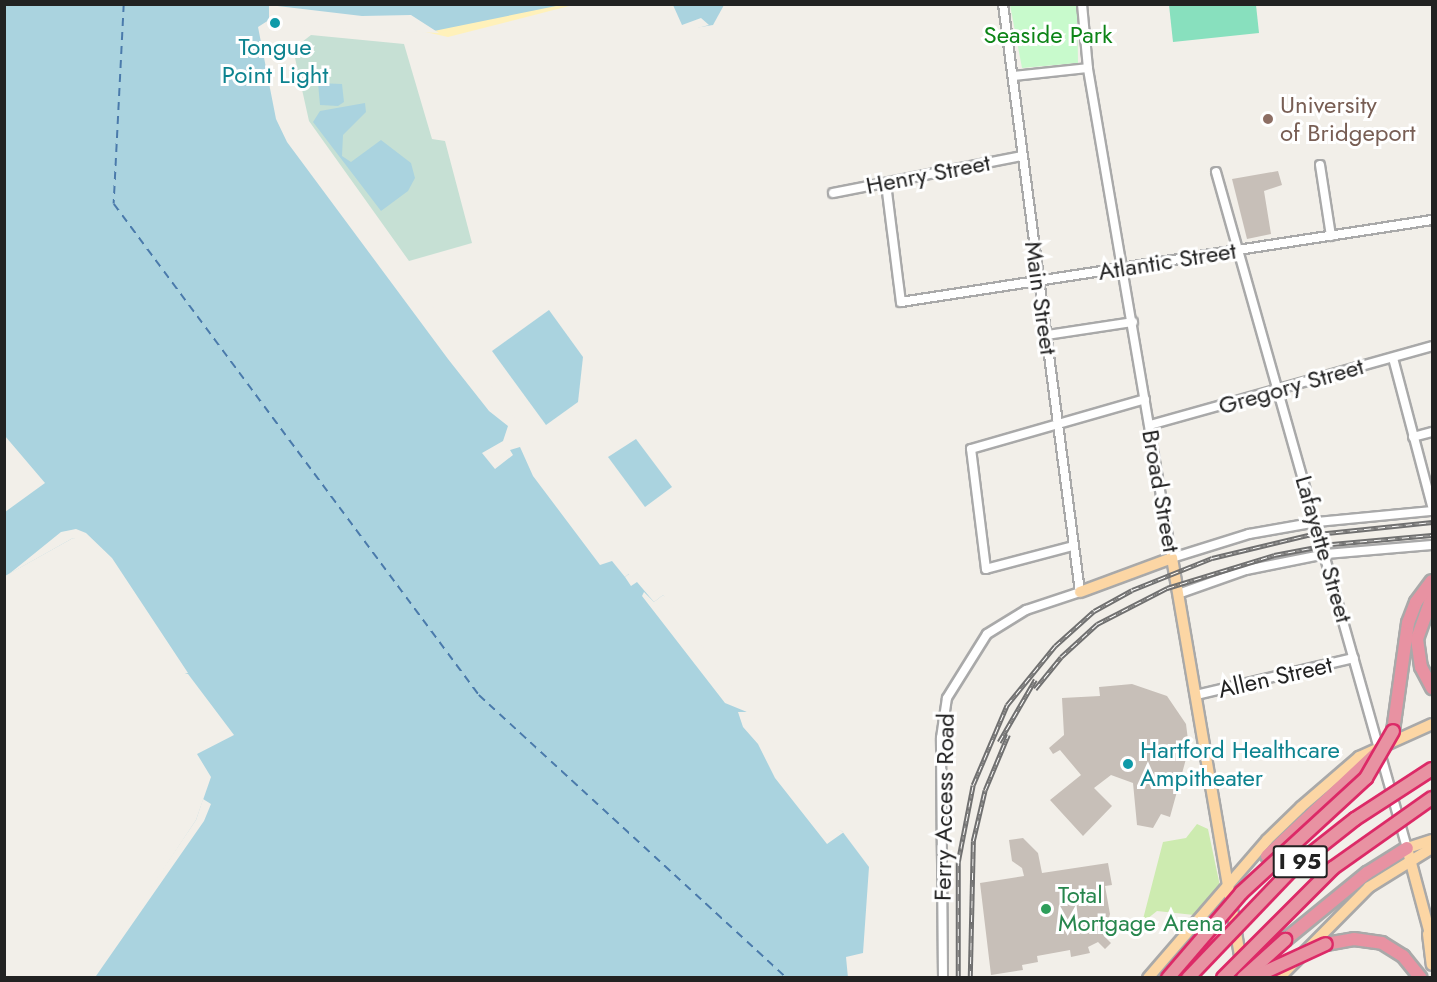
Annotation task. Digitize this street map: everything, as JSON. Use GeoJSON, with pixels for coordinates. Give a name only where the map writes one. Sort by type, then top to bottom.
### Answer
{"type":"FeatureCollection","features":[{"type":"Feature","properties":{"kind":"highway"},"geometry":{"type":"LineString","coordinates":[[1205,932],[1250,883],[1360,784],[1379,761],[1393,731],[1408,623],[1416,602],[1432,581]]}},
{"type":"Feature","properties":{"kind":"highway"},"geometry":{"type":"LineString","coordinates":[[1432,597],[1420,620],[1417,646],[1432,688]]}},
{"type":"Feature","properties":{"kind":"highway"},"geometry":{"type":"LineString","coordinates":[[1168,978],[1267,856],[1381,749]]}},
{"type":"Feature","properties":{"kind":"highway","name":"I 95"},"geometry":{"type":"LineString","coordinates":[[1188,978],[1293,868],[1355,819],[1432,769]]}},
{"type":"Feature","properties":{"kind":"highway","name":"I 95"},"geometry":{"type":"LineString","coordinates":[[1223,978],[1313,886],[1375,835],[1432,798]]}},
{"type":"Feature","properties":{"kind":"highway"},"geometry":{"type":"LineString","coordinates":[[1313,886],[1432,808]]}},
{"type":"Feature","properties":{"kind":"highway"},"geometry":{"type":"LineString","coordinates":[[1244,978],[1285,940],[1367,873],[1407,848]]}},
{"type":"Feature","properties":{"kind":"highway"},"geometry":{"type":"LineString","coordinates":[[1252,978],[1326,944],[1354,939],[1382,943],[1408,960],[1421,978]]}},
{"type":"Feature","properties":{"kind":"main road","name":"Ferry Access Road"},"geometry":{"type":"LineString","coordinates":[[1080,592],[1172,558]]}},
{"type":"Feature","properties":{"kind":"main road","name":"Broad Street"},"geometry":{"type":"LineString","coordinates":[[1172,558],[1244,978]]}},
{"type":"Feature","properties":{"kind":"main road"},"geometry":{"type":"LineString","coordinates":[[1148,978],[1228,884],[1301,807],[1359,757],[1432,724]]}},
{"type":"Feature","properties":{"kind":"main road"},"geometry":{"type":"LineString","coordinates":[[1407,848],[1432,840]]}},
{"type":"Feature","properties":{"kind":"main road","name":"Lafayette Street"},"geometry":{"type":"LineString","coordinates":[[1407,848],[1432,941]]}},
{"type":"Feature","properties":{"kind":"main road"},"geometry":{"type":"LineString","coordinates":[[1279,978],[1369,887],[1432,848]]}},
{"type":"Feature","properties":{"kind":"main road","name":"Lafayette Street"},"geometry":{"type":"LineString","coordinates":[[1428,928],[1432,965]]}},
{"type":"Feature","properties":{"kind":"street","name":"Main Street"},"geometry":{"type":"LineString","coordinates":[[1004,4],[1080,592]]}},
{"type":"Feature","properties":{"kind":"street","name":"Broad Street"},"geometry":{"type":"LineString","coordinates":[[1082,4],[1088,68],[1172,558]]}},
{"type":"Feature","properties":{"kind":"street"},"geometry":{"type":"LineString","coordinates":[[1013,76],[1088,68]]}},
{"type":"Feature","properties":{"kind":"street","name":"Henry Street"},"geometry":{"type":"LineString","coordinates":[[833,193],[1022,156]]}},
{"type":"Feature","properties":{"kind":"street"},"geometry":{"type":"LineString","coordinates":[[1320,165],[1331,236]]}},
{"type":"Feature","properties":{"kind":"street","name":"Lafayette Street"},"geometry":{"type":"LineString","coordinates":[[1216,172],[1240,249],[1407,848]]}},
{"type":"Feature","properties":{"kind":"street","name":"Atlantic Street"},"geometry":{"type":"LineString","coordinates":[[886,184],[902,302],[1432,220]]}},
{"type":"Feature","properties":{"kind":"street"},"geometry":{"type":"LineString","coordinates":[[1047,335],[1132,322]]}},
{"type":"Feature","properties":{"kind":"street","name":"Gregory Street"},"geometry":{"type":"LineString","coordinates":[[1150,426],[1432,346]]}},
{"type":"Feature","properties":{"kind":"street"},"geometry":{"type":"LineString","coordinates":[[1393,358],[1432,506]]}},
{"type":"Feature","properties":{"kind":"street"},"geometry":{"type":"LineString","coordinates":[[1073,546],[986,569],[970,449],[1145,399]]}},
{"type":"Feature","properties":{"kind":"street"},"geometry":{"type":"LineString","coordinates":[[1413,437],[1432,432]]}},
{"type":"Feature","properties":{"kind":"street"},"geometry":{"type":"LineString","coordinates":[[1172,558],[1249,534],[1317,522],[1432,511]]}},
{"type":"Feature","properties":{"kind":"street"},"geometry":{"type":"LineString","coordinates":[[1178,594],[1246,570],[1326,554],[1432,545]]}},
{"type":"Feature","properties":{"kind":"street","name":"Ferry Access Road"},"geometry":{"type":"LineString","coordinates":[[943,978],[940,738],[947,698],[987,634],[1026,610],[1080,592]]}},
{"type":"Feature","properties":{"kind":"street","name":"Allen Street"},"geometry":{"type":"LineString","coordinates":[[1196,696],[1354,658]]}},
{"type":"Feature","properties":{"kind":"green space","name":"Seaside Park"},"geometry":{"type":"Polygon","coordinates":[[[1010,5],[1077,5],[1078,63],[1022,68],[1010,5]]]}},
{"type":"Feature","properties":{"kind":"green space"},"geometry":{"type":"Polygon","coordinates":[[[1169,5],[1256,5],[1259,33],[1173,42],[1169,5]]]}},
{"type":"Feature","properties":{"kind":"green space"},"geometry":{"type":"Polygon","coordinates":[[[311,35],[404,44],[432,139],[445,141],[472,243],[409,261],[309,121],[293,49],[311,35]]]}},
{"type":"Feature","properties":{"kind":"green space"},"geometry":{"type":"Polygon","coordinates":[[[1197,824],[1208,829],[1220,886],[1194,915],[1157,911],[1142,923],[1163,842],[1186,838],[1197,824]]]}},
{"type":"Feature","properties":{"kind":"sand"},"geometry":{"type":"Polygon","coordinates":[[[298,4],[573,5],[448,37],[298,4]]]}},
{"type":"Feature","properties":{"kind":"water"},"geometry":{"type":"Polygon","coordinates":[[[5,5],[561,5],[429,32],[286,23],[275,36],[293,121],[516,426],[509,436],[512,443],[524,441],[629,574],[625,577],[631,586],[637,582],[654,602],[663,595],[775,751],[785,779],[832,830],[842,831],[869,867],[863,953],[846,957],[848,978],[92,977],[196,820],[211,777],[197,754],[234,735],[188,674],[181,674],[162,639],[88,542],[73,538],[5,576],[5,512],[45,483],[5,436],[5,5]]]}},
{"type":"Feature","properties":{"kind":"water"},"geometry":{"type":"Polygon","coordinates":[[[667,5],[724,5],[713,25],[676,31],[667,5]]]}},
{"type":"Feature","properties":{"kind":"water"},"geometry":{"type":"Polygon","coordinates":[[[318,83],[342,84],[344,102],[338,106],[320,105],[318,83]]]}},
{"type":"Feature","properties":{"kind":"water"},"geometry":{"type":"Polygon","coordinates":[[[365,103],[366,112],[343,135],[342,156],[351,162],[381,140],[411,163],[415,178],[408,191],[381,211],[313,122],[320,111],[365,103]]]}},
{"type":"Feature","properties":{"kind":"water"},"geometry":{"type":"Polygon","coordinates":[[[549,310],[583,357],[578,402],[546,425],[492,351],[549,310]]]}},
{"type":"Feature","properties":{"kind":"water"},"geometry":{"type":"Polygon","coordinates":[[[636,439],[672,487],[645,507],[608,457],[636,439]]]}},
{"type":"Feature","properties":{"kind":"pier"},"geometry":{"type":"Polygon","coordinates":[[[664,4],[673,5],[682,25],[701,18],[709,25],[675,34],[664,4]]]}},
{"type":"Feature","properties":{"kind":"pier"},"geometry":{"type":"Polygon","coordinates":[[[269,5],[362,16],[411,15],[439,33],[288,26],[278,36],[296,120],[519,424],[512,438],[531,440],[631,572],[625,577],[612,561],[600,565],[533,476],[520,447],[510,450],[513,455],[495,469],[482,453],[503,441],[508,426],[489,411],[448,359],[287,142],[276,119],[258,27],[269,20],[269,5]]]}},
{"type":"Feature","properties":{"kind":"pier"},"geometry":{"type":"Polygon","coordinates":[[[76,529],[86,533],[112,558],[188,673],[178,676],[158,649],[159,640],[87,545],[73,538],[9,574],[61,532],[76,529]]]}},
{"type":"Feature","properties":{"kind":"pier"},"geometry":{"type":"Polygon","coordinates":[[[644,592],[654,602],[663,595],[669,601],[778,749],[788,780],[798,783],[833,828],[844,832],[827,844],[775,778],[758,744],[743,727],[738,712],[747,712],[725,703],[642,596],[644,592]]]}},
{"type":"Feature","properties":{"kind":"pier"},"geometry":{"type":"Polygon","coordinates":[[[203,799],[211,804],[204,821],[96,976],[89,978],[196,820],[203,799]]]}},
{"type":"Feature","properties":{"kind":"building"},"geometry":{"type":"Polygon","coordinates":[[[1278,171],[1282,185],[1264,191],[1271,234],[1247,239],[1232,179],[1278,171]]]}},
{"type":"Feature","properties":{"kind":"building","name":"Hartford Healthcare Ampitheater"},"geometry":{"type":"Polygon","coordinates":[[[1132,684],[1167,696],[1186,724],[1189,748],[1170,817],[1161,814],[1153,828],[1137,825],[1133,783],[1111,775],[1094,788],[1112,806],[1083,836],[1050,800],[1081,775],[1060,750],[1053,754],[1049,748],[1064,735],[1062,698],[1100,696],[1099,687],[1132,684]]]}},
{"type":"Feature","properties":{"kind":"building","name":"Total Mortgage Arena"},"geometry":{"type":"Polygon","coordinates":[[[1023,838],[1038,853],[1042,873],[1108,863],[1112,885],[1105,886],[1110,914],[1104,936],[1111,943],[1105,949],[1098,942],[1088,947],[1090,953],[1071,957],[1070,950],[1037,956],[1038,962],[1022,965],[1023,970],[991,975],[980,883],[1024,876],[1022,868],[1012,861],[1009,840],[1023,838]]]}},
{"type":"Feature","properties":{"kind":"ferry route"},"geometry":{"type":"LineString","coordinates":[[124,4],[114,204],[479,695],[787,978]]}},
{"type":"Feature","properties":{"kind":"railway"},"geometry":{"type":"LineString","coordinates":[[958,978],[958,862],[973,785],[1007,705],[1055,646],[1094,611],[1132,590],[1212,558],[1308,535],[1432,522]]}},
{"type":"Feature","properties":{"kind":"railway"},"geometry":{"type":"LineString","coordinates":[[1035,689],[1061,657],[1097,624],[1167,588],[1274,555],[1332,544],[1432,535]]}},
{"type":"Feature","properties":{"kind":"railway"},"geometry":{"type":"LineString","coordinates":[[999,742],[1035,680]]}},
{"type":"Feature","properties":{"kind":"railway"},"geometry":{"type":"LineString","coordinates":[[970,978],[973,841],[985,790],[1008,735]]}},
{"type":"Feature","properties":{"kind":"place","name":"Tongue Point Light"},"geometry":{"type":"Point","coordinates":[275,23]}},
{"type":"Feature","properties":{"kind":"place","name":"University of Bridgeport"},"geometry":{"type":"Point","coordinates":[1268,119]}},
{"type":"Feature","properties":{"kind":"place","name":"Hartford Healthcare Ampitheater"},"geometry":{"type":"Point","coordinates":[1128,764]}},
{"type":"Feature","properties":{"kind":"place","name":"Total Mortgage Arena"},"geometry":{"type":"Point","coordinates":[1046,909]}}]}
